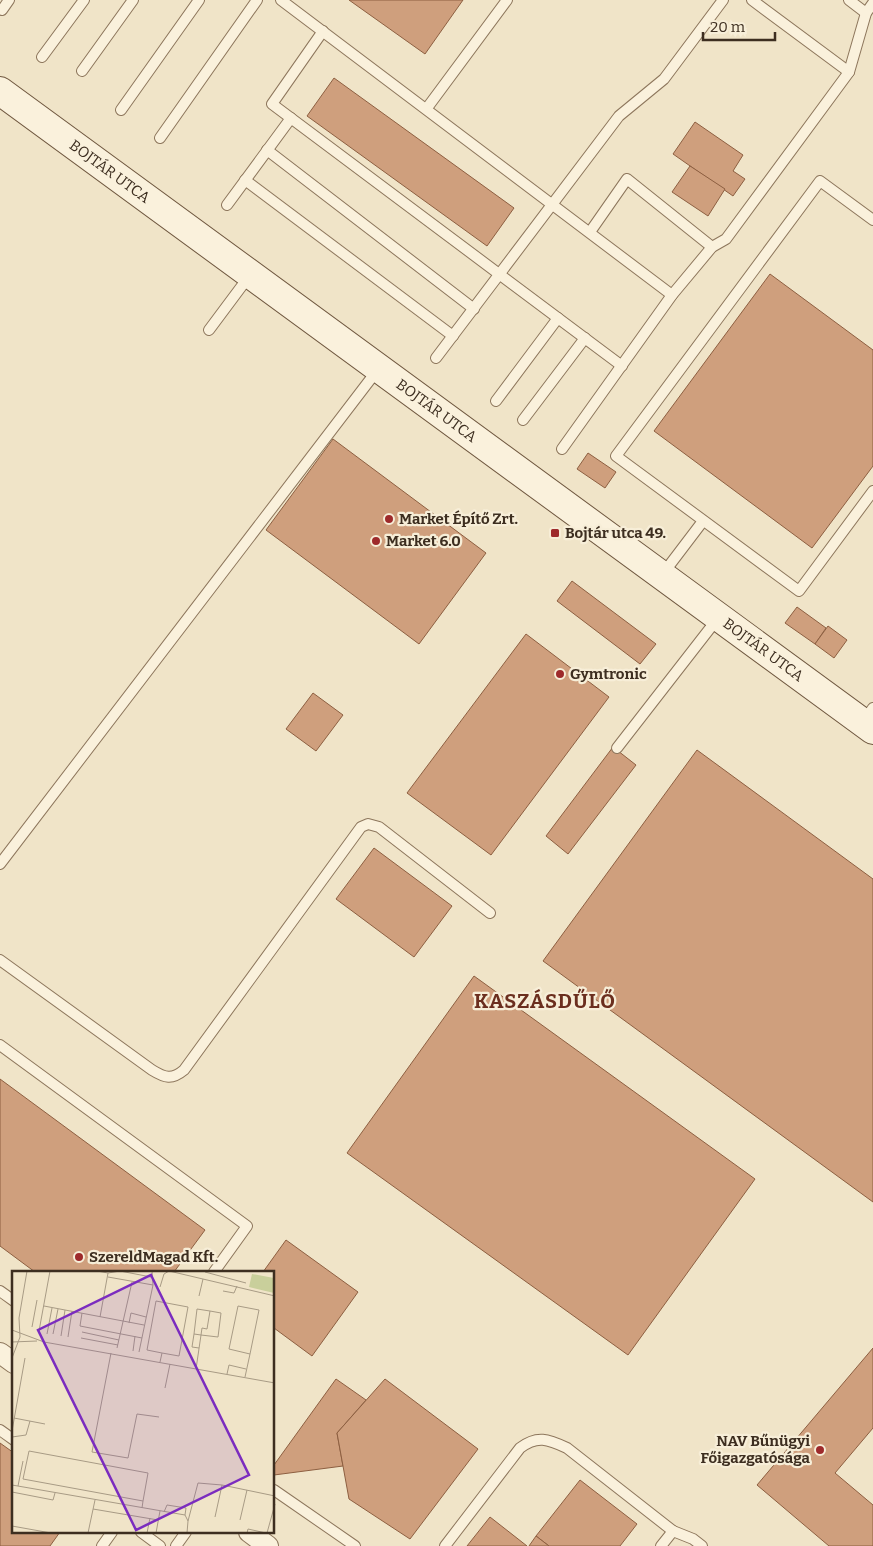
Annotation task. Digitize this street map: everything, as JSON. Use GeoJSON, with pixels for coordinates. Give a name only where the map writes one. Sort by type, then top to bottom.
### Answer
{"type":"FeatureCollection","features":[{"type":"Feature","properties":{"kind":"street","name":"BOJTÁR UTCA"},"geometry":{"type":"LineString","coordinates":[[0,91],[719,617],[870,720]]}},
{"type":"Feature","properties":{"kind":"street"},"geometry":{"type":"LineString","coordinates":[[0,1354],[12,1362]]}},
{"type":"Feature","properties":{"kind":"street"},"geometry":{"type":"LineString","coordinates":[[252,1534],[268,1546]]}},
{"type":"Feature","properties":{"kind":"lane"},"geometry":{"type":"LineString","coordinates":[[2,10],[9,0]]}},
{"type":"Feature","properties":{"kind":"lane"},"geometry":{"type":"LineString","coordinates":[[42,58],[84,0]]}},
{"type":"Feature","properties":{"kind":"lane"},"geometry":{"type":"LineString","coordinates":[[82,71],[133,0]]}},
{"type":"Feature","properties":{"kind":"lane"},"geometry":{"type":"LineString","coordinates":[[121,110],[199,0]]}},
{"type":"Feature","properties":{"kind":"lane"},"geometry":{"type":"LineString","coordinates":[[160,138],[257,0]]}},
{"type":"Feature","properties":{"kind":"lane"},"geometry":{"type":"LineString","coordinates":[[281,0],[427,108],[672,295]]}},
{"type":"Feature","properties":{"kind":"lane"},"geometry":{"type":"LineString","coordinates":[[427,108],[507,0]]}},
{"type":"Feature","properties":{"kind":"lane"},"geometry":{"type":"LineString","coordinates":[[436,358],[501,276],[552,204],[619,116],[664,79],[723,0]]}},
{"type":"Feature","properties":{"kind":"lane"},"geometry":{"type":"LineString","coordinates":[[752,0],[849,72]]}},
{"type":"Feature","properties":{"kind":"lane"},"geometry":{"type":"LineString","coordinates":[[849,0],[866,13]]}},
{"type":"Feature","properties":{"kind":"lane"},"geometry":{"type":"LineString","coordinates":[[562,449],[672,295],[712,247],[726,239],[849,72],[866,13],[873,3]]}},
{"type":"Feature","properties":{"kind":"lane"},"geometry":{"type":"LineString","coordinates":[[322,31],[272,104],[622,366]]}},
{"type":"Feature","properties":{"kind":"lane"},"geometry":{"type":"LineString","coordinates":[[227,205],[291,118]]}},
{"type":"Feature","properties":{"kind":"lane"},"geometry":{"type":"LineString","coordinates":[[267,150],[474,309]]}},
{"type":"Feature","properties":{"kind":"lane"},"geometry":{"type":"LineString","coordinates":[[590,232],[627,179],[712,247]]}},
{"type":"Feature","properties":{"kind":"lane"},"geometry":{"type":"LineString","coordinates":[[245,180],[453,336]]}},
{"type":"Feature","properties":{"kind":"lane"},"geometry":{"type":"LineString","coordinates":[[873,220],[820,181],[616,456],[799,591],[873,491]]}},
{"type":"Feature","properties":{"kind":"lane"},"geometry":{"type":"LineString","coordinates":[[209,330],[250,274]]}},
{"type":"Feature","properties":{"kind":"lane"},"geometry":{"type":"LineString","coordinates":[[496,401],[558,318]]}},
{"type":"Feature","properties":{"kind":"lane"},"geometry":{"type":"LineString","coordinates":[[524,420],[586,338]]}},
{"type":"Feature","properties":{"kind":"lane"},"geometry":{"type":"LineString","coordinates":[[0,864],[379,368]]}},
{"type":"Feature","properties":{"kind":"lane"},"geometry":{"type":"LineString","coordinates":[[662,575],[703,521]]}},
{"type":"Feature","properties":{"kind":"lane"},"geometry":{"type":"LineString","coordinates":[[617,748],[719,617]]}},
{"type":"Feature","properties":{"kind":"lane"},"geometry":{"type":"LineString","coordinates":[[0,960],[152,1070],[169,1078],[176,1076],[184,1070],[361,827],[368,824],[379,827],[490,913]]}},
{"type":"Feature","properties":{"kind":"lane"},"geometry":{"type":"LineString","coordinates":[[0,1045],[247,1226],[215,1271]]}},
{"type":"Feature","properties":{"kind":"lane"},"geometry":{"type":"LineString","coordinates":[[0,1291],[12,1300]]}},
{"type":"Feature","properties":{"kind":"lane"},"geometry":{"type":"LineString","coordinates":[[0,1430],[12,1439]]}},
{"type":"Feature","properties":{"kind":"lane"},"geometry":{"type":"LineString","coordinates":[[445,1546],[520,1448],[529,1441],[540,1438],[567,1448],[673,1531],[693,1539],[702,1546]]}},
{"type":"Feature","properties":{"kind":"lane"},"geometry":{"type":"LineString","coordinates":[[275,1491],[354,1546]]}},
{"type":"Feature","properties":{"kind":"lane"},"geometry":{"type":"LineString","coordinates":[[661,1546],[673,1531]]}},
{"type":"Feature","properties":{"kind":"lane"},"geometry":{"type":"LineString","coordinates":[[102,1546],[111,1534]]}},
{"type":"Feature","properties":{"kind":"lane"},"geometry":{"type":"LineString","coordinates":[[144,1534],[160,1546]]}},
{"type":"Feature","properties":{"kind":"lane"},"geometry":{"type":"LineString","coordinates":[[176,1546],[185,1534]]}},
{"type":"Feature","properties":{"kind":"building"},"geometry":{"type":"Polygon","coordinates":[[[349,0],[463,0],[425,54],[349,0]]]}},
{"type":"Feature","properties":{"kind":"building"},"geometry":{"type":"Polygon","coordinates":[[[334,78],[514,208],[487,246],[307,116],[334,78]]]}},
{"type":"Feature","properties":{"kind":"building"},"geometry":{"type":"Polygon","coordinates":[[[695,122],[743,155],[733,171],[745,179],[733,196],[673,154],[695,122]]]}},
{"type":"Feature","properties":{"kind":"building"},"geometry":{"type":"Polygon","coordinates":[[[690,166],[725,189],[708,216],[672,192],[690,166]]]}},
{"type":"Feature","properties":{"kind":"building"},"geometry":{"type":"Polygon","coordinates":[[[770,274],[873,350],[873,466],[812,548],[654,431],[770,274]]]}},
{"type":"Feature","properties":{"kind":"building","name":"Market 6.0"},"geometry":{"type":"Polygon","coordinates":[[[333,439],[486,553],[419,644],[266,530],[333,439]]]}},
{"type":"Feature","properties":{"kind":"building"},"geometry":{"type":"Polygon","coordinates":[[[588,453],[616,472],[605,488],[577,469],[588,453]]]}},
{"type":"Feature","properties":{"kind":"building"},"geometry":{"type":"Polygon","coordinates":[[[572,581],[656,644],[640,664],[557,601],[572,581]]]}},
{"type":"Feature","properties":{"kind":"building"},"geometry":{"type":"Polygon","coordinates":[[[797,607],[826,628],[815,644],[785,623],[797,607]]]}},
{"type":"Feature","properties":{"kind":"building"},"geometry":{"type":"Polygon","coordinates":[[[828,626],[847,640],[834,658],[815,644],[828,626]]]}},
{"type":"Feature","properties":{"kind":"building"},"geometry":{"type":"Polygon","coordinates":[[[526,634],[609,697],[491,855],[407,793],[526,634]]]}},
{"type":"Feature","properties":{"kind":"building"},"geometry":{"type":"Polygon","coordinates":[[[313,693],[343,715],[316,751],[286,729],[313,693]]]}},
{"type":"Feature","properties":{"kind":"building"},"geometry":{"type":"Polygon","coordinates":[[[613,747],[636,765],[568,854],[546,836],[613,747]]]}},
{"type":"Feature","properties":{"kind":"building"},"geometry":{"type":"Polygon","coordinates":[[[697,750],[873,879],[873,1202],[543,961],[697,750]]]}},
{"type":"Feature","properties":{"kind":"building"},"geometry":{"type":"Polygon","coordinates":[[[374,848],[452,906],[414,957],[336,899],[374,848]]]}},
{"type":"Feature","properties":{"kind":"building"},"geometry":{"type":"Polygon","coordinates":[[[474,976],[755,1179],[628,1355],[347,1153],[474,976]]]}},
{"type":"Feature","properties":{"kind":"building"},"geometry":{"type":"Polygon","coordinates":[[[0,1079],[205,1230],[175,1271],[34,1271],[0,1246],[0,1079]]]}},
{"type":"Feature","properties":{"kind":"building"},"geometry":{"type":"Polygon","coordinates":[[[286,1240],[358,1292],[312,1356],[275,1329],[275,1271],[264,1271],[286,1240]]]}},
{"type":"Feature","properties":{"kind":"building","name":"NAV Bűnügyi Főigazgatósága"},"geometry":{"type":"Polygon","coordinates":[[[873,1348],[873,1428],[835,1473],[873,1505],[873,1546],[829,1546],[757,1485],[873,1348]]]}},
{"type":"Feature","properties":{"kind":"building"},"geometry":{"type":"Polygon","coordinates":[[[336,1379],[366,1400],[337,1433],[343,1466],[275,1475],[275,1464],[336,1379]]]}},
{"type":"Feature","properties":{"kind":"building"},"geometry":{"type":"Polygon","coordinates":[[[385,1379],[478,1449],[410,1539],[349,1499],[337,1433],[385,1379]]]}},
{"type":"Feature","properties":{"kind":"building"},"geometry":{"type":"Polygon","coordinates":[[[0,1443],[12,1452],[12,1534],[59,1534],[50,1546],[0,1546],[0,1443]]]}},
{"type":"Feature","properties":{"kind":"building"},"geometry":{"type":"Polygon","coordinates":[[[580,1480],[637,1524],[620,1546],[549,1546],[536,1536],[580,1480]]]}},
{"type":"Feature","properties":{"kind":"building"},"geometry":{"type":"Polygon","coordinates":[[[490,1517],[527,1546],[467,1546],[490,1517]]]}},
{"type":"Feature","properties":{"kind":"building"},"geometry":{"type":"Polygon","coordinates":[[[536,1536],[549,1546],[529,1546],[536,1536]]]}},
{"type":"Feature","properties":{"kind":"place","name":"Market Építő Zrt."},"geometry":{"type":"Point","coordinates":[389,519]}},
{"type":"Feature","properties":{"kind":"place","name":"Bojtár utca 49."},"geometry":{"type":"Point","coordinates":[555,533]}},
{"type":"Feature","properties":{"kind":"place","name":"Market 6.0"},"geometry":{"type":"Point","coordinates":[376,541]}},
{"type":"Feature","properties":{"kind":"place","name":"Gymtronic"},"geometry":{"type":"Point","coordinates":[560,674]}},
{"type":"Feature","properties":{"kind":"place","name":"SzereldMagad Kft."},"geometry":{"type":"Point","coordinates":[79,1257]}},
{"type":"Feature","properties":{"kind":"place","name":"NAV Bűnügyi Főigazgatósága"},"geometry":{"type":"Point","coordinates":[820,1450]}},
{"type":"Feature","properties":{"kind":"district","name":"KASZÁSDŰLŐ"},"geometry":{"type":"Point","coordinates":[545,1001]}}]}
